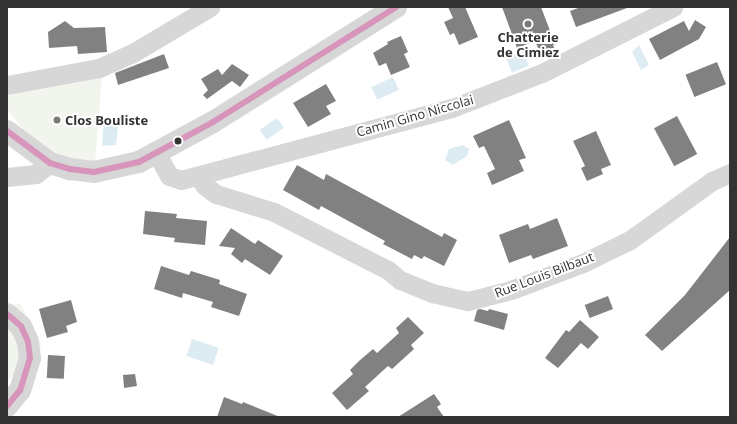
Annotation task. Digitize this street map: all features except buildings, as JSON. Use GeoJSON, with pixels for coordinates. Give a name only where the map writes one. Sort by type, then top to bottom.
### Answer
{"type":"FeatureCollection","features":[{"type":"Feature","properties":{"kind":"street"},"geometry":{"type":"LineString","coordinates":[[7,85],[100,68],[131,54],[168,29],[210,7]]}},
{"type":"Feature","properties":{"kind":"street"},"geometry":{"type":"LineString","coordinates":[[7,131],[50,163],[70,169],[94,172],[117,168],[157,154],[396,7]]}},
{"type":"Feature","properties":{"kind":"street","name":"Camin Gino Niccolai"},"geometry":{"type":"LineString","coordinates":[[157,154],[169,176],[174,179],[198,176],[452,108],[542,73],[672,7]]}},
{"type":"Feature","properties":{"kind":"street"},"geometry":{"type":"LineString","coordinates":[[7,177],[36,174],[50,163]]}},
{"type":"Feature","properties":{"kind":"street","name":"Rue Louis Bilbaut"},"geometry":{"type":"LineString","coordinates":[[198,176],[205,186],[216,194],[274,212],[388,270],[400,280],[432,293],[468,301],[511,290],[583,263],[630,240],[712,181],[730,173]]}},
{"type":"Feature","properties":{"kind":"street"},"geometry":{"type":"LineString","coordinates":[[7,314],[21,326],[28,342],[30,358],[20,390],[7,406]]}},
{"type":"Feature","properties":{"kind":"shaded area"},"geometry":{"type":"Polygon","coordinates":[[[639,45],[649,65],[641,70],[632,52],[639,45]]]}},
{"type":"Feature","properties":{"kind":"shaded area"},"geometry":{"type":"Polygon","coordinates":[[[523,52],[529,66],[512,73],[506,59],[523,52]]]}},
{"type":"Feature","properties":{"kind":"shaded area","name":"Clos Bouliste"},"geometry":{"type":"Polygon","coordinates":[[[102,77],[95,163],[69,161],[48,152],[25,132],[7,109],[7,88],[102,77]]]}},
{"type":"Feature","properties":{"kind":"shaded area"},"geometry":{"type":"Polygon","coordinates":[[[393,77],[399,90],[377,100],[371,87],[393,77]]]}},
{"type":"Feature","properties":{"kind":"shaded area"},"geometry":{"type":"Polygon","coordinates":[[[104,117],[119,118],[116,145],[102,146],[104,117]]]}},
{"type":"Feature","properties":{"kind":"shaded area"},"geometry":{"type":"Polygon","coordinates":[[[277,118],[284,128],[267,140],[260,130],[277,118]]]}},
{"type":"Feature","properties":{"kind":"shaded area"},"geometry":{"type":"Polygon","coordinates":[[[463,145],[469,149],[467,156],[453,165],[445,160],[449,149],[463,145]]]}},
{"type":"Feature","properties":{"kind":"shaded area"},"geometry":{"type":"Polygon","coordinates":[[[20,303],[41,345],[7,382],[7,307],[20,303]]]}},
{"type":"Feature","properties":{"kind":"shaded area"},"geometry":{"type":"Polygon","coordinates":[[[192,339],[219,348],[213,365],[186,356],[192,339]]]}},
{"type":"Feature","properties":{"kind":"transit line"},"geometry":{"type":"LineString","coordinates":[[7,131],[50,163],[70,169],[94,172],[139,162],[213,122],[396,7]]}},
{"type":"Feature","properties":{"kind":"transit line"},"geometry":{"type":"LineString","coordinates":[[7,314],[21,326],[28,342],[30,358],[20,390],[7,406]]}},
{"type":"Feature","properties":{"kind":"place","name":"Chatterie de Cimiez"},"geometry":{"type":"Point","coordinates":[528,24]}},
{"type":"Feature","properties":{"kind":"place","name":"Clos Bouliste"},"geometry":{"type":"Point","coordinates":[57,120]}}]}
